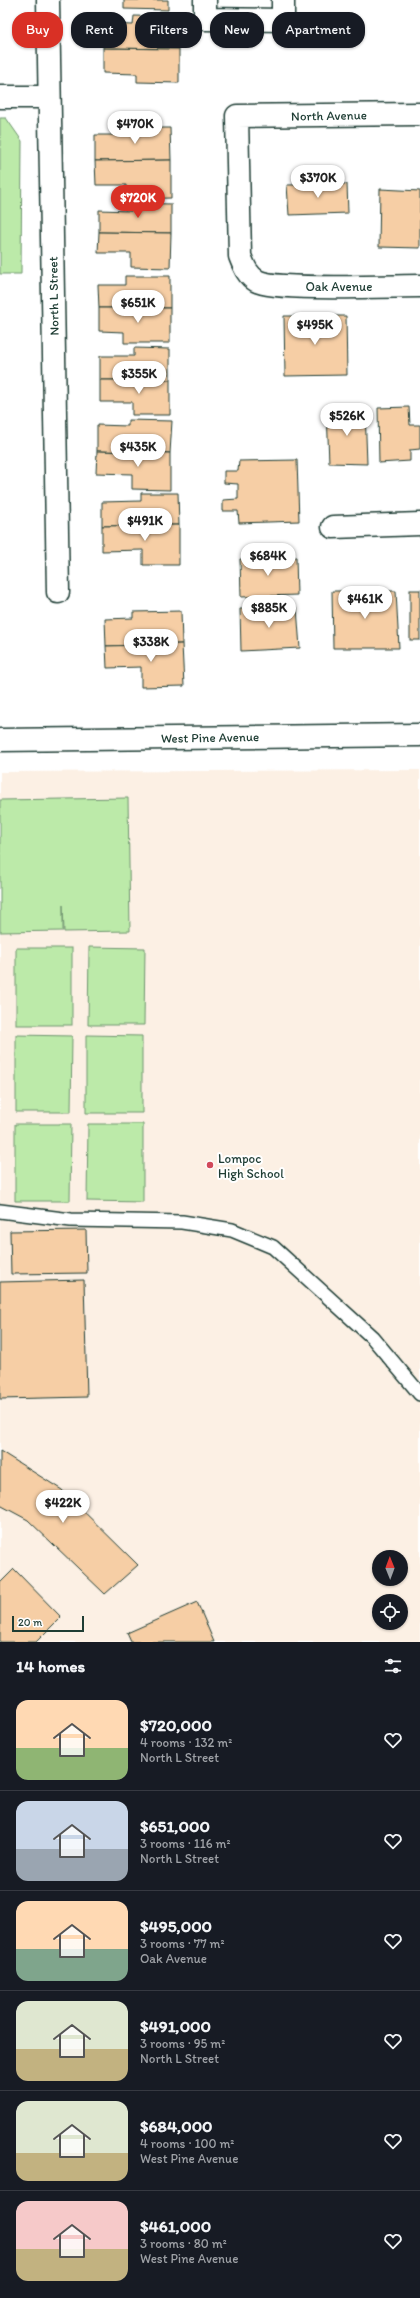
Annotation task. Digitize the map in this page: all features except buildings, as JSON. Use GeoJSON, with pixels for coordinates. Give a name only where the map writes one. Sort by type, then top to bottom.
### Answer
{"type":"FeatureCollection","features":[{"type":"Feature","properties":{"kind":"street","name":"North L Street"},"geometry":{"type":"LineString","coordinates":[[48,0],[58,592]]}},
{"type":"Feature","properties":{"kind":"street"},"geometry":{"type":"LineString","coordinates":[[205,0],[205,19],[283,20],[283,0]]}},
{"type":"Feature","properties":{"kind":"street"},"geometry":{"type":"LineString","coordinates":[[0,97],[49,97]]}},
{"type":"Feature","properties":{"kind":"street","name":"North Avenue"},"geometry":{"type":"LineString","coordinates":[[257,281],[245,270],[240,256],[237,116],[420,114]]}},
{"type":"Feature","properties":{"kind":"street","name":"Oak Avenue"},"geometry":{"type":"LineString","coordinates":[[257,281],[284,286],[420,286]]}},
{"type":"Feature","properties":{"kind":"street"},"geometry":{"type":"LineString","coordinates":[[333,526],[420,524]]}},
{"type":"Feature","properties":{"kind":"street","name":"West Pine Avenue"},"geometry":{"type":"LineString","coordinates":[[0,740],[420,735]]}},
{"type":"Feature","properties":{"kind":"lane"},"geometry":{"type":"LineString","coordinates":[[0,1211],[71,1220],[182,1222],[232,1230],[273,1247],[372,1336],[420,1394]]}},
{"type":"Feature","properties":{"kind":"shaded area","name":"Lompoc High School"},"geometry":{"type":"Polygon","coordinates":[[[420,770],[420,1642],[0,1642],[0,772],[420,770]]]}},
{"type":"Feature","properties":{"kind":"green space"},"geometry":{"type":"Polygon","coordinates":[[[0,118],[6,118],[22,141],[21,274],[0,274],[0,118]]]}},
{"type":"Feature","properties":{"kind":"green space"},"geometry":{"type":"Polygon","coordinates":[[[128,798],[130,931],[64,932],[63,905],[63,931],[0,932],[0,800],[128,798]]]}},
{"type":"Feature","properties":{"kind":"green space"},"geometry":{"type":"Polygon","coordinates":[[[89,947],[145,948],[144,1025],[88,1025],[89,947]]]}},
{"type":"Feature","properties":{"kind":"green space"},"geometry":{"type":"Polygon","coordinates":[[[16,948],[72,948],[72,1025],[16,1025],[16,948]]]}},
{"type":"Feature","properties":{"kind":"green space"},"geometry":{"type":"Polygon","coordinates":[[[16,1035],[72,1036],[71,1112],[16,1112],[16,1035]]]}},
{"type":"Feature","properties":{"kind":"green space"},"geometry":{"type":"Polygon","coordinates":[[[86,1035],[142,1036],[142,1113],[86,1113],[86,1035]]]}},
{"type":"Feature","properties":{"kind":"green space"},"geometry":{"type":"Polygon","coordinates":[[[15,1124],[71,1124],[70,1201],[15,1201],[15,1124]]]}},
{"type":"Feature","properties":{"kind":"green space"},"geometry":{"type":"Polygon","coordinates":[[[88,1124],[143,1124],[143,1202],[87,1201],[88,1124]]]}},
{"type":"Feature","properties":{"kind":"place","name":"Lompoc High School"},"geometry":{"type":"Point","coordinates":[210,1165]}}]}
